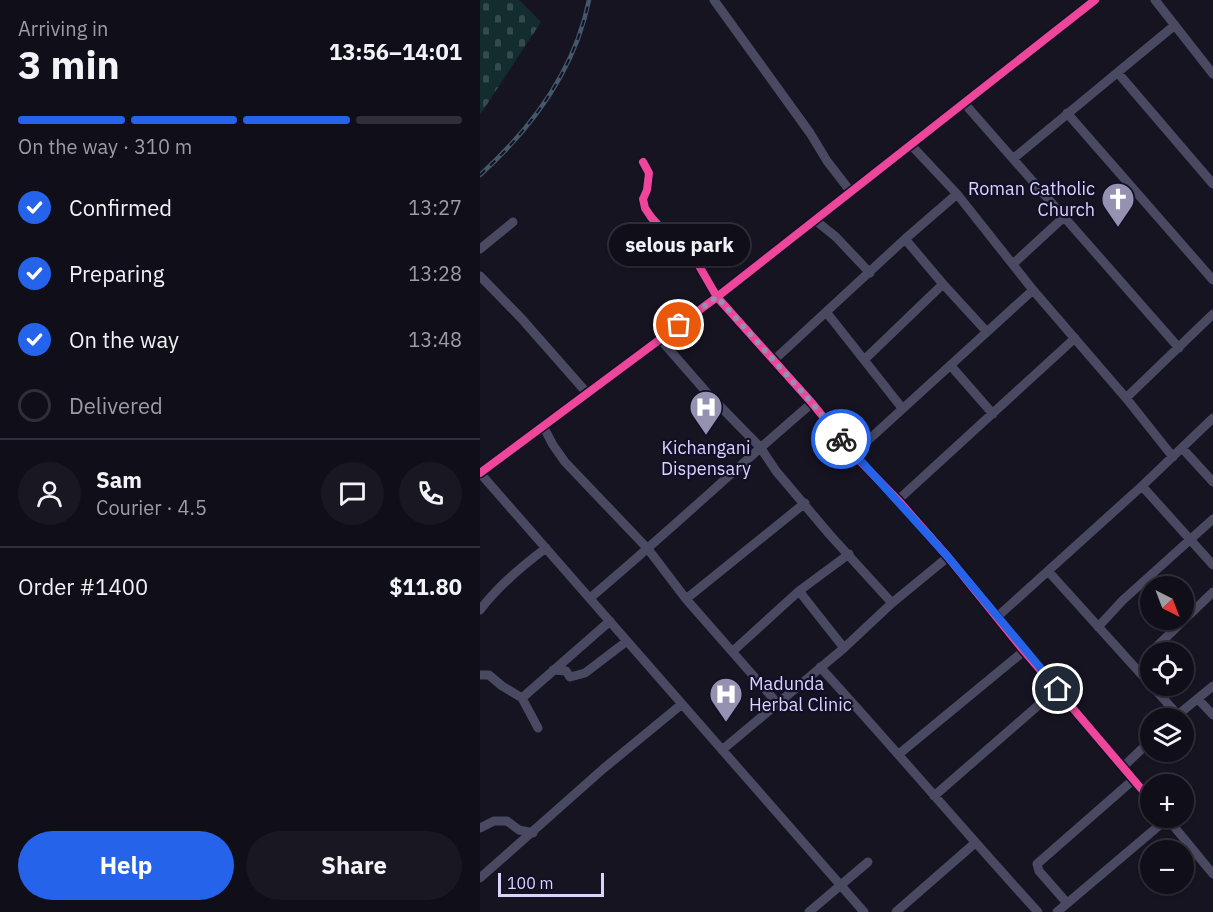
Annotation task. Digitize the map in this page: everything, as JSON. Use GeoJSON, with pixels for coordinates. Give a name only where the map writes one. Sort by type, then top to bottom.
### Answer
{"type":"FeatureCollection","features":[{"type":"Feature","properties":{"kind":"street"},"geometry":{"type":"LineString","coordinates":[[714,0],[851,192]]}},
{"type":"Feature","properties":{"kind":"street"},"geometry":{"type":"LineString","coordinates":[[864,912],[480,473],[717,297],[1095,0]]}},
{"type":"Feature","properties":{"kind":"street"},"geometry":{"type":"LineString","coordinates":[[1155,0],[1213,74]]}},
{"type":"Feature","properties":{"kind":"street"},"geometry":{"type":"LineString","coordinates":[[1014,158],[1175,24]]}},
{"type":"Feature","properties":{"kind":"street"},"geometry":{"type":"LineString","coordinates":[[1118,73],[1213,184]]}},
{"type":"Feature","properties":{"kind":"street"},"geometry":{"type":"LineString","coordinates":[[964,103],[1179,348]]}},
{"type":"Feature","properties":{"kind":"street"},"geometry":{"type":"LineString","coordinates":[[1067,113],[1213,280]]}},
{"type":"Feature","properties":{"kind":"street"},"geometry":{"type":"LineString","coordinates":[[911,144],[957,194],[1033,290],[1126,398],[1173,457]]}},
{"type":"Feature","properties":{"kind":"street"},"geometry":{"type":"LineString","coordinates":[[643,162],[649,173],[647,190],[643,199],[645,208],[665,233],[698,264],[717,297],[812,403],[853,454],[898,500],[948,557],[1140,788]]}},
{"type":"Feature","properties":{"kind":"street"},"geometry":{"type":"LineString","coordinates":[[774,360],[957,194]]}},
{"type":"Feature","properties":{"kind":"street"},"geometry":{"type":"LineString","coordinates":[[1013,264],[1064,217]]}},
{"type":"Feature","properties":{"kind":"street"},"geometry":{"type":"LineString","coordinates":[[814,220],[836,237],[870,273]]}},
{"type":"Feature","properties":{"kind":"street"},"geometry":{"type":"LineString","coordinates":[[480,249],[513,222]]}},
{"type":"Feature","properties":{"kind":"street"},"geometry":{"type":"LineString","coordinates":[[905,239],[987,332]]}},
{"type":"Feature","properties":{"kind":"street"},"geometry":{"type":"LineString","coordinates":[[480,276],[521,318],[587,393]]}},
{"type":"Feature","properties":{"kind":"street"},"geometry":{"type":"LineString","coordinates":[[864,360],[943,284]]}},
{"type":"Feature","properties":{"kind":"street"},"geometry":{"type":"LineString","coordinates":[[853,454],[1033,290]]}},
{"type":"Feature","properties":{"kind":"street"},"geometry":{"type":"LineString","coordinates":[[827,313],[902,408]]}},
{"type":"Feature","properties":{"kind":"street"},"geometry":{"type":"LineString","coordinates":[[1126,398],[1213,314]]}},
{"type":"Feature","properties":{"kind":"street"},"geometry":{"type":"LineString","coordinates":[[898,500],[1075,338]]}},
{"type":"Feature","properties":{"kind":"street"},"geometry":{"type":"LineString","coordinates":[[660,339],[760,447],[776,471],[830,535],[892,603]]}},
{"type":"Feature","properties":{"kind":"street"},"geometry":{"type":"LineString","coordinates":[[951,366],[993,414]]}},
{"type":"Feature","properties":{"kind":"street"},"geometry":{"type":"LineString","coordinates":[[590,598],[812,403]]}},
{"type":"Feature","properties":{"kind":"street"},"geometry":{"type":"LineString","coordinates":[[997,617],[1142,486],[1213,418]]}},
{"type":"Feature","properties":{"kind":"street"},"geometry":{"type":"LineString","coordinates":[[543,426],[565,462],[648,549],[686,599],[778,704]]}},
{"type":"Feature","properties":{"kind":"street"},"geometry":{"type":"LineString","coordinates":[[1182,448],[1213,482]]}},
{"type":"Feature","properties":{"kind":"street"},"geometry":{"type":"LineString","coordinates":[[1142,486],[1213,565]]}},
{"type":"Feature","properties":{"kind":"street"},"geometry":{"type":"LineString","coordinates":[[686,599],[805,503]]}},
{"type":"Feature","properties":{"kind":"street"},"geometry":{"type":"LineString","coordinates":[[1098,627],[1123,600],[1213,519]]}},
{"type":"Feature","properties":{"kind":"street"},"geometry":{"type":"LineString","coordinates":[[480,610],[488,599],[526,563],[546,548]]}},
{"type":"Feature","properties":{"kind":"street"},"geometry":{"type":"LineString","coordinates":[[733,651],[799,591],[849,554]]}},
{"type":"Feature","properties":{"kind":"street"},"geometry":{"type":"LineString","coordinates":[[722,750],[948,557]]}},
{"type":"Feature","properties":{"kind":"street"},"geometry":{"type":"LineString","coordinates":[[1048,571],[1140,672]]}},
{"type":"Feature","properties":{"kind":"street"},"geometry":{"type":"LineString","coordinates":[[799,591],[844,648]]}},
{"type":"Feature","properties":{"kind":"street"},"geometry":{"type":"LineString","coordinates":[[1162,642],[1213,592]]}},
{"type":"Feature","properties":{"kind":"street"},"geometry":{"type":"LineString","coordinates":[[522,698],[610,621]]}},
{"type":"Feature","properties":{"kind":"street"},"geometry":{"type":"LineString","coordinates":[[553,670],[566,671],[570,677],[580,676],[627,641]]}},
{"type":"Feature","properties":{"kind":"street"},"geometry":{"type":"LineString","coordinates":[[899,754],[1024,651]]}},
{"type":"Feature","properties":{"kind":"street"},"geometry":{"type":"LineString","coordinates":[[1136,667],[1140,663]]}},
{"type":"Feature","properties":{"kind":"street"},"geometry":{"type":"LineString","coordinates":[[820,667],[1038,912]]}},
{"type":"Feature","properties":{"kind":"street"},"geometry":{"type":"LineString","coordinates":[[480,675],[489,675],[522,698],[538,728]]}},
{"type":"Feature","properties":{"kind":"street"},"geometry":{"type":"LineString","coordinates":[[1187,708],[1213,686]]}},
{"type":"Feature","properties":{"kind":"street"},"geometry":{"type":"LineString","coordinates":[[934,796],[1058,689]]}},
{"type":"Feature","properties":{"kind":"street"},"geometry":{"type":"LineString","coordinates":[[1160,696],[1169,708]]}},
{"type":"Feature","properties":{"kind":"street"},"geometry":{"type":"LineString","coordinates":[[1198,699],[1213,715]]}},
{"type":"Feature","properties":{"kind":"street"},"geometry":{"type":"LineString","coordinates":[[480,878],[603,769],[682,704]]}},
{"type":"Feature","properties":{"kind":"street"},"geometry":{"type":"LineString","coordinates":[[1123,767],[1140,751]]}},
{"type":"Feature","properties":{"kind":"street"},"geometry":{"type":"LineString","coordinates":[[1067,903],[1039,871],[1037,864],[1133,780]]}},
{"type":"Feature","properties":{"kind":"street"},"geometry":{"type":"LineString","coordinates":[[480,828],[494,821],[507,820],[519,830],[532,832]]}},
{"type":"Feature","properties":{"kind":"street"},"geometry":{"type":"LineString","coordinates":[[1057,912],[1155,828]]}},
{"type":"Feature","properties":{"kind":"street"},"geometry":{"type":"LineString","coordinates":[[1175,828],[1213,874]]}},
{"type":"Feature","properties":{"kind":"street"},"geometry":{"type":"LineString","coordinates":[[896,912],[975,843]]}},
{"type":"Feature","properties":{"kind":"street"},"geometry":{"type":"LineString","coordinates":[[809,912],[868,862]]}},
{"type":"Feature","properties":{"kind":"green space"},"geometry":{"type":"Polygon","coordinates":[[[480,0],[519,0],[541,22],[480,115],[480,0]]]}},
{"type":"Feature","properties":{"kind":"railway"},"geometry":{"type":"LineString","coordinates":[[480,175],[517,138],[549,96],[573,50],[589,0]]}},
{"type":"Feature","properties":{"kind":"cycle path"},"geometry":{"type":"LineString","coordinates":[[480,473],[717,297],[1095,0]]}},
{"type":"Feature","properties":{"kind":"cycle path"},"geometry":{"type":"LineString","coordinates":[[643,162],[649,173],[647,190],[643,199],[645,208],[651,217],[698,264],[717,297],[812,403],[853,454],[898,500],[948,557],[1024,651],[1140,787]]}},
{"type":"Feature","properties":{"kind":"way so far"},"geometry":{"type":"LineString","coordinates":[[679,325],[717,297],[812,403],[841,439]]}},
{"type":"Feature","properties":{"kind":"place","name":"Roman Catholic Church"},"geometry":{"type":"Point","coordinates":[1118,228]}},
{"type":"Feature","properties":{"kind":"place","name":"selous park"},"geometry":{"type":"Point","coordinates":[679,325]}},
{"type":"Feature","properties":{"kind":"place","name":"Kichangani Dispensary"},"geometry":{"type":"Point","coordinates":[706,436]}},
{"type":"Feature","properties":{"kind":"place","name":"Madunda Herbal Clinic"},"geometry":{"type":"Point","coordinates":[726,723]}},
{"type":"Feature","properties":{"kind":"route"},"geometry":{"type":"LineString","coordinates":[[841,439],[948,557],[1058,689]]}}]}
